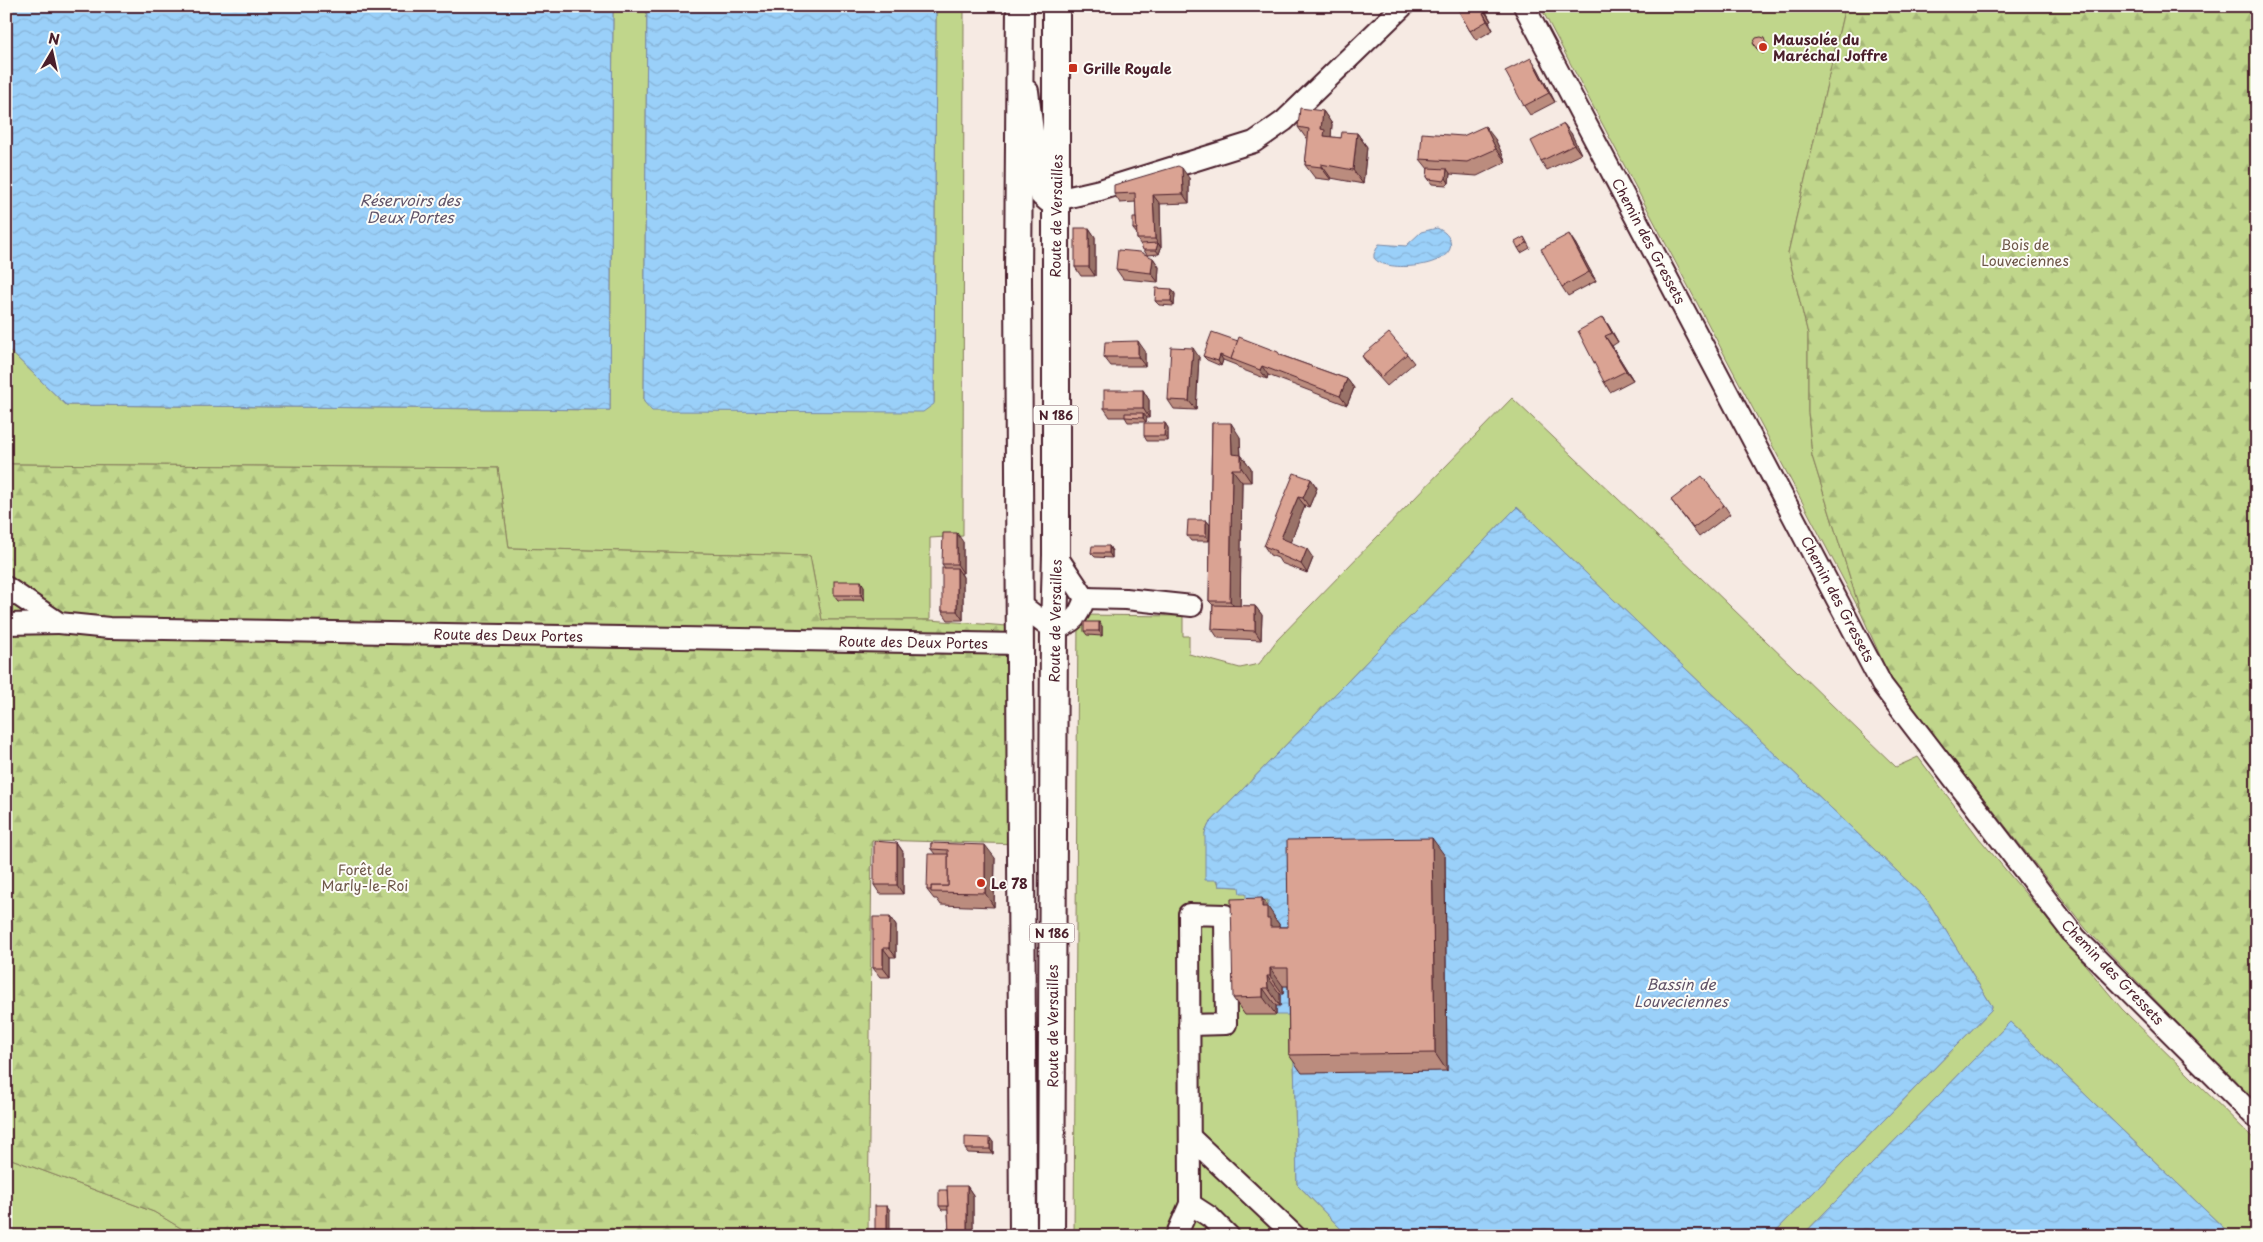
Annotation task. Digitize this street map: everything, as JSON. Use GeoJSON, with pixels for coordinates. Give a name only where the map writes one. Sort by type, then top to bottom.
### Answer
{"type":"FeatureCollection","features":[{"type":"Feature","properties":{"kind":"main road","name":"N 186"},"geometry":{"type":"LineString","coordinates":[[1020,6],[1020,644],[1023,1236]]}},
{"type":"Feature","properties":{"kind":"main road","name":"Route de Versailles"},"geometry":{"type":"LineString","coordinates":[[1051,1236],[1056,555],[1056,6]]}},
{"type":"Feature","properties":{"kind":"street"},"geometry":{"type":"LineString","coordinates":[[1019,65],[1030,98],[1041,196],[1048,202],[1100,190],[1254,142],[1264,137],[1284,121],[1404,6]]}},
{"type":"Feature","properties":{"kind":"street","name":"Chemin des Gressets"},"geometry":{"type":"LineString","coordinates":[[1524,6],[1882,684],[2076,938],[2257,1119]]}},
{"type":"Feature","properties":{"kind":"street"},"geometry":{"type":"LineString","coordinates":[[1056,555],[1085,598]]}},
{"type":"Feature","properties":{"kind":"street","name":"Route des Deux Portes"},"geometry":{"type":"LineString","coordinates":[[6,587],[59,623],[109,628],[1020,644]]}},
{"type":"Feature","properties":{"kind":"street"},"geometry":{"type":"LineString","coordinates":[[1020,604],[1054,630],[1068,624],[1079,615],[1085,598]]}},
{"type":"Feature","properties":{"kind":"street"},"geometry":{"type":"LineString","coordinates":[[1085,598],[1126,599],[1192,606]]}},
{"type":"Feature","properties":{"kind":"street"},"geometry":{"type":"LineString","coordinates":[[6,624],[59,623]]}},
{"type":"Feature","properties":{"kind":"street"},"geometry":{"type":"LineString","coordinates":[[1176,1236],[1190,1204],[1189,1025],[1189,914],[1225,915],[1226,1024],[1189,1025]]}},
{"type":"Feature","properties":{"kind":"street"},"geometry":{"type":"LineString","coordinates":[[1190,1137],[1295,1236]]}},
{"type":"Feature","properties":{"kind":"street"},"geometry":{"type":"LineString","coordinates":[[1190,1204],[1210,1217],[1229,1236]]}},
{"type":"Feature","properties":{"kind":"green space"},"geometry":{"type":"Polygon","coordinates":[[[613,6],[647,6],[644,402],[934,403],[936,6],[964,6],[963,536],[930,538],[930,620],[822,620],[810,556],[509,548],[498,468],[12,464],[6,458],[6,347],[66,405],[610,410],[613,6]]]}},
{"type":"Feature","properties":{"kind":"green space"},"geometry":{"type":"Polygon","coordinates":[[[1540,6],[1845,6],[1788,253],[1808,334],[1808,412],[1812,456],[1861,613],[1540,6]]]}},
{"type":"Feature","properties":{"kind":"green space","name":"Bois de Louveciennes"},"geometry":{"type":"Polygon","coordinates":[[[1845,6],[2257,6],[2257,1104],[2086,929],[1891,680],[1861,613],[1812,456],[1808,412],[1808,334],[1788,253],[1845,6]]]}},
{"type":"Feature","properties":{"kind":"green space"},"geometry":{"type":"Polygon","coordinates":[[[1512,398],[1896,767],[1918,757],[1979,838],[2122,1009],[2257,1142],[2257,1236],[2232,1236],[2010,1022],[1802,1236],[1771,1236],[1991,1010],[1992,1006],[1927,900],[1517,507],[1209,824],[1205,833],[1219,886],[1239,887],[1246,893],[1247,900],[1268,900],[1268,916],[1279,925],[1279,937],[1445,856],[1447,1071],[1302,1073],[1300,986],[1280,994],[1280,1006],[1276,1006],[1293,1014],[1297,1184],[1348,1236],[1074,1236],[1078,615],[1183,616],[1183,636],[1189,636],[1189,654],[1240,668],[1259,664],[1277,640],[1512,398]]]}},
{"type":"Feature","properties":{"kind":"green space","name":"Forêt de Marly-le-Roi"},"geometry":{"type":"Polygon","coordinates":[[[6,458],[12,464],[498,468],[509,548],[810,556],[822,620],[930,620],[1020,627],[1021,844],[872,840],[868,1236],[194,1236],[154,1212],[6,1157],[6,458]]]}},
{"type":"Feature","properties":{"kind":"green space"},"geometry":{"type":"Polygon","coordinates":[[[6,1157],[154,1212],[194,1236],[6,1236],[6,1157]]]}},
{"type":"Feature","properties":{"kind":"water","name":"Réservoirs des Deux Portes"},"geometry":{"type":"Polygon","coordinates":[[[6,6],[613,6],[610,410],[66,405],[6,347],[6,6]]]}},
{"type":"Feature","properties":{"kind":"water"},"geometry":{"type":"Polygon","coordinates":[[[647,6],[936,6],[934,404],[923,412],[652,411],[644,402],[647,6]]]}},
{"type":"Feature","properties":{"kind":"water"},"geometry":{"type":"Polygon","coordinates":[[[1437,228],[1448,236],[1450,241],[1449,250],[1443,257],[1432,262],[1405,267],[1381,263],[1374,258],[1379,244],[1406,246],[1421,232],[1437,228]]]}},
{"type":"Feature","properties":{"kind":"water","name":"Bassin de Louveciennes"},"geometry":{"type":"Polygon","coordinates":[[[1517,507],[1927,900],[1992,1006],[1991,1010],[1771,1236],[1370,1236],[1368,1233],[1365,1236],[1348,1236],[1297,1184],[1293,1015],[1276,1015],[1276,1006],[1280,994],[1283,994],[1283,986],[1301,985],[1300,945],[1282,945],[1268,916],[1268,900],[1246,900],[1246,894],[1240,894],[1239,887],[1219,886],[1218,880],[1205,880],[1205,833],[1209,824],[1517,507]]]}},
{"type":"Feature","properties":{"kind":"water"},"geometry":{"type":"Polygon","coordinates":[[[2010,1022],[2232,1236],[1802,1236],[2010,1022]]]}},
{"type":"Feature","properties":{"kind":"building"},"geometry":{"type":"Polygon","coordinates":[[[1456,6],[1481,6],[1487,21],[1470,31],[1456,6]]]}},
{"type":"Feature","properties":{"kind":"building"},"geometry":{"type":"Polygon","coordinates":[[[1756,38],[1764,38],[1766,44],[1760,50],[1753,43],[1756,38]]]}},
{"type":"Feature","properties":{"kind":"building"},"geometry":{"type":"Polygon","coordinates":[[[1531,58],[1549,93],[1524,106],[1505,71],[1531,58]]]}},
{"type":"Feature","properties":{"kind":"building"},"geometry":{"type":"Polygon","coordinates":[[[1300,108],[1323,111],[1321,129],[1325,130],[1324,136],[1341,138],[1342,132],[1357,133],[1353,170],[1321,164],[1321,167],[1305,165],[1309,129],[1298,127],[1300,108]]]}},
{"type":"Feature","properties":{"kind":"building"},"geometry":{"type":"Polygon","coordinates":[[[1564,124],[1574,145],[1541,161],[1531,141],[1564,124]]]}},
{"type":"Feature","properties":{"kind":"building"},"geometry":{"type":"Polygon","coordinates":[[[1485,126],[1496,149],[1467,162],[1420,159],[1422,133],[1463,136],[1485,126]]]}},
{"type":"Feature","properties":{"kind":"building"},"geometry":{"type":"Polygon","coordinates":[[[1178,166],[1182,168],[1183,194],[1153,195],[1155,239],[1137,239],[1135,193],[1114,194],[1114,185],[1178,166]]]}},
{"type":"Feature","properties":{"kind":"building"},"geometry":{"type":"Polygon","coordinates":[[[1428,168],[1447,169],[1444,181],[1429,179],[1427,177],[1428,168]]]}},
{"type":"Feature","properties":{"kind":"building"},"geometry":{"type":"Polygon","coordinates":[[[1133,218],[1136,218],[1137,229],[1133,229],[1133,218]]]}},
{"type":"Feature","properties":{"kind":"building"},"geometry":{"type":"Polygon","coordinates":[[[1075,228],[1089,228],[1089,267],[1075,267],[1075,228]]]}},
{"type":"Feature","properties":{"kind":"building"},"geometry":{"type":"Polygon","coordinates":[[[1569,234],[1589,272],[1562,287],[1541,249],[1569,234]]]}},
{"type":"Feature","properties":{"kind":"building"},"geometry":{"type":"Polygon","coordinates":[[[1524,237],[1527,243],[1518,248],[1515,242],[1524,237]]]}},
{"type":"Feature","properties":{"kind":"building"},"geometry":{"type":"Polygon","coordinates":[[[1158,243],[1156,250],[1143,250],[1141,244],[1158,243]]]}},
{"type":"Feature","properties":{"kind":"building"},"geometry":{"type":"Polygon","coordinates":[[[1118,250],[1140,252],[1153,258],[1151,273],[1116,269],[1118,250]]]}},
{"type":"Feature","properties":{"kind":"building"},"geometry":{"type":"Polygon","coordinates":[[[1156,288],[1172,289],[1171,301],[1155,301],[1156,288]]]}},
{"type":"Feature","properties":{"kind":"building"},"geometry":{"type":"Polygon","coordinates":[[[1603,317],[1612,333],[1605,336],[1626,371],[1604,382],[1578,331],[1603,317]]]}},
{"type":"Feature","properties":{"kind":"building"},"geometry":{"type":"Polygon","coordinates":[[[1212,332],[1238,341],[1232,360],[1220,355],[1218,361],[1203,356],[1212,332]]]}},
{"type":"Feature","properties":{"kind":"building"},"geometry":{"type":"Polygon","coordinates":[[[1389,333],[1407,354],[1381,377],[1362,356],[1389,333]]]}},
{"type":"Feature","properties":{"kind":"building"},"geometry":{"type":"Polygon","coordinates":[[[1239,337],[1278,352],[1280,355],[1347,379],[1340,396],[1262,366],[1260,370],[1231,359],[1239,337]]]}},
{"type":"Feature","properties":{"kind":"building"},"geometry":{"type":"Polygon","coordinates":[[[1138,341],[1138,357],[1104,357],[1105,342],[1138,341]]]}},
{"type":"Feature","properties":{"kind":"building"},"geometry":{"type":"Polygon","coordinates":[[[1171,347],[1193,348],[1189,401],[1168,400],[1171,347]]]}},
{"type":"Feature","properties":{"kind":"building"},"geometry":{"type":"Polygon","coordinates":[[[1104,390],[1143,390],[1143,408],[1104,408],[1104,390]]]}},
{"type":"Feature","properties":{"kind":"building"},"geometry":{"type":"Polygon","coordinates":[[[1125,413],[1143,413],[1143,418],[1125,417],[1125,413]]]}},
{"type":"Feature","properties":{"kind":"building"},"geometry":{"type":"Polygon","coordinates":[[[1144,423],[1165,423],[1164,436],[1144,436],[1144,423]]]}},
{"type":"Feature","properties":{"kind":"building"},"geometry":{"type":"Polygon","coordinates":[[[1212,423],[1231,423],[1232,454],[1241,455],[1241,469],[1232,469],[1230,601],[1209,601],[1212,423]]]}},
{"type":"Feature","properties":{"kind":"building"},"geometry":{"type":"Polygon","coordinates":[[[1294,473],[1311,479],[1303,498],[1298,497],[1281,538],[1307,549],[1301,564],[1264,546],[1294,473]]]}},
{"type":"Feature","properties":{"kind":"building"},"geometry":{"type":"Polygon","coordinates":[[[1702,476],[1724,505],[1693,528],[1671,500],[1702,476]]]}},
{"type":"Feature","properties":{"kind":"building"},"geometry":{"type":"Polygon","coordinates":[[[1188,520],[1206,520],[1206,536],[1187,536],[1188,520]]]}},
{"type":"Feature","properties":{"kind":"building"},"geometry":{"type":"Polygon","coordinates":[[[943,533],[957,533],[957,564],[942,564],[943,533]]]}},
{"type":"Feature","properties":{"kind":"building"},"geometry":{"type":"Polygon","coordinates":[[[1092,546],[1109,546],[1109,553],[1091,553],[1092,546]]]}},
{"type":"Feature","properties":{"kind":"building"},"geometry":{"type":"Polygon","coordinates":[[[942,568],[957,568],[957,611],[942,611],[942,568]]]}},
{"type":"Feature","properties":{"kind":"building"},"geometry":{"type":"Polygon","coordinates":[[[834,581],[861,581],[861,595],[834,595],[834,581]]]}},
{"type":"Feature","properties":{"kind":"building"},"geometry":{"type":"Polygon","coordinates":[[[1213,605],[1255,606],[1255,631],[1212,629],[1213,605]]]}},
{"type":"Feature","properties":{"kind":"building"},"geometry":{"type":"Polygon","coordinates":[[[1084,622],[1099,622],[1099,631],[1084,631],[1084,622]]]}},
{"type":"Feature","properties":{"kind":"building"},"geometry":{"type":"Polygon","coordinates":[[[1432,838],[1435,1053],[1289,1055],[1288,968],[1270,968],[1270,976],[1267,976],[1268,988],[1263,988],[1263,997],[1233,998],[1231,899],[1262,898],[1262,907],[1267,907],[1267,919],[1270,919],[1270,927],[1288,927],[1287,840],[1432,838]]]}},
{"type":"Feature","properties":{"kind":"building"},"geometry":{"type":"Polygon","coordinates":[[[874,841],[897,843],[897,885],[874,885],[874,841]]]}},
{"type":"Feature","properties":{"kind":"building"},"geometry":{"type":"Polygon","coordinates":[[[931,843],[985,845],[985,893],[931,892],[931,886],[948,886],[948,850],[931,849],[931,843]]]}},
{"type":"Feature","properties":{"kind":"building"},"geometry":{"type":"Polygon","coordinates":[[[928,854],[948,854],[948,886],[931,886],[931,890],[927,890],[928,854]]]}},
{"type":"Feature","properties":{"kind":"building"},"geometry":{"type":"Polygon","coordinates":[[[873,917],[890,917],[889,948],[883,948],[883,968],[873,968],[873,917]]]}},
{"type":"Feature","properties":{"kind":"building"},"geometry":{"type":"Polygon","coordinates":[[[965,1137],[990,1138],[990,1149],[965,1149],[965,1137]]]}},
{"type":"Feature","properties":{"kind":"building"},"geometry":{"type":"Polygon","coordinates":[[[947,1186],[967,1186],[967,1235],[949,1235],[947,1186]]]}},
{"type":"Feature","properties":{"kind":"building"},"geometry":{"type":"Polygon","coordinates":[[[939,1190],[947,1190],[948,1206],[939,1206],[939,1190]]]}},
{"type":"Feature","properties":{"kind":"building"},"geometry":{"type":"Polygon","coordinates":[[[875,1206],[887,1206],[887,1236],[875,1236],[875,1206]]]}},
{"type":"Feature","properties":{"kind":"place","name":"Mausolée du Maréchal Joffre"},"geometry":{"type":"Point","coordinates":[1763,47]}},
{"type":"Feature","properties":{"kind":"place","name":"Grille Royale"},"geometry":{"type":"Point","coordinates":[1073,68]}},
{"type":"Feature","properties":{"kind":"place","name":"Le 78"},"geometry":{"type":"Point","coordinates":[981,883]}}]}
